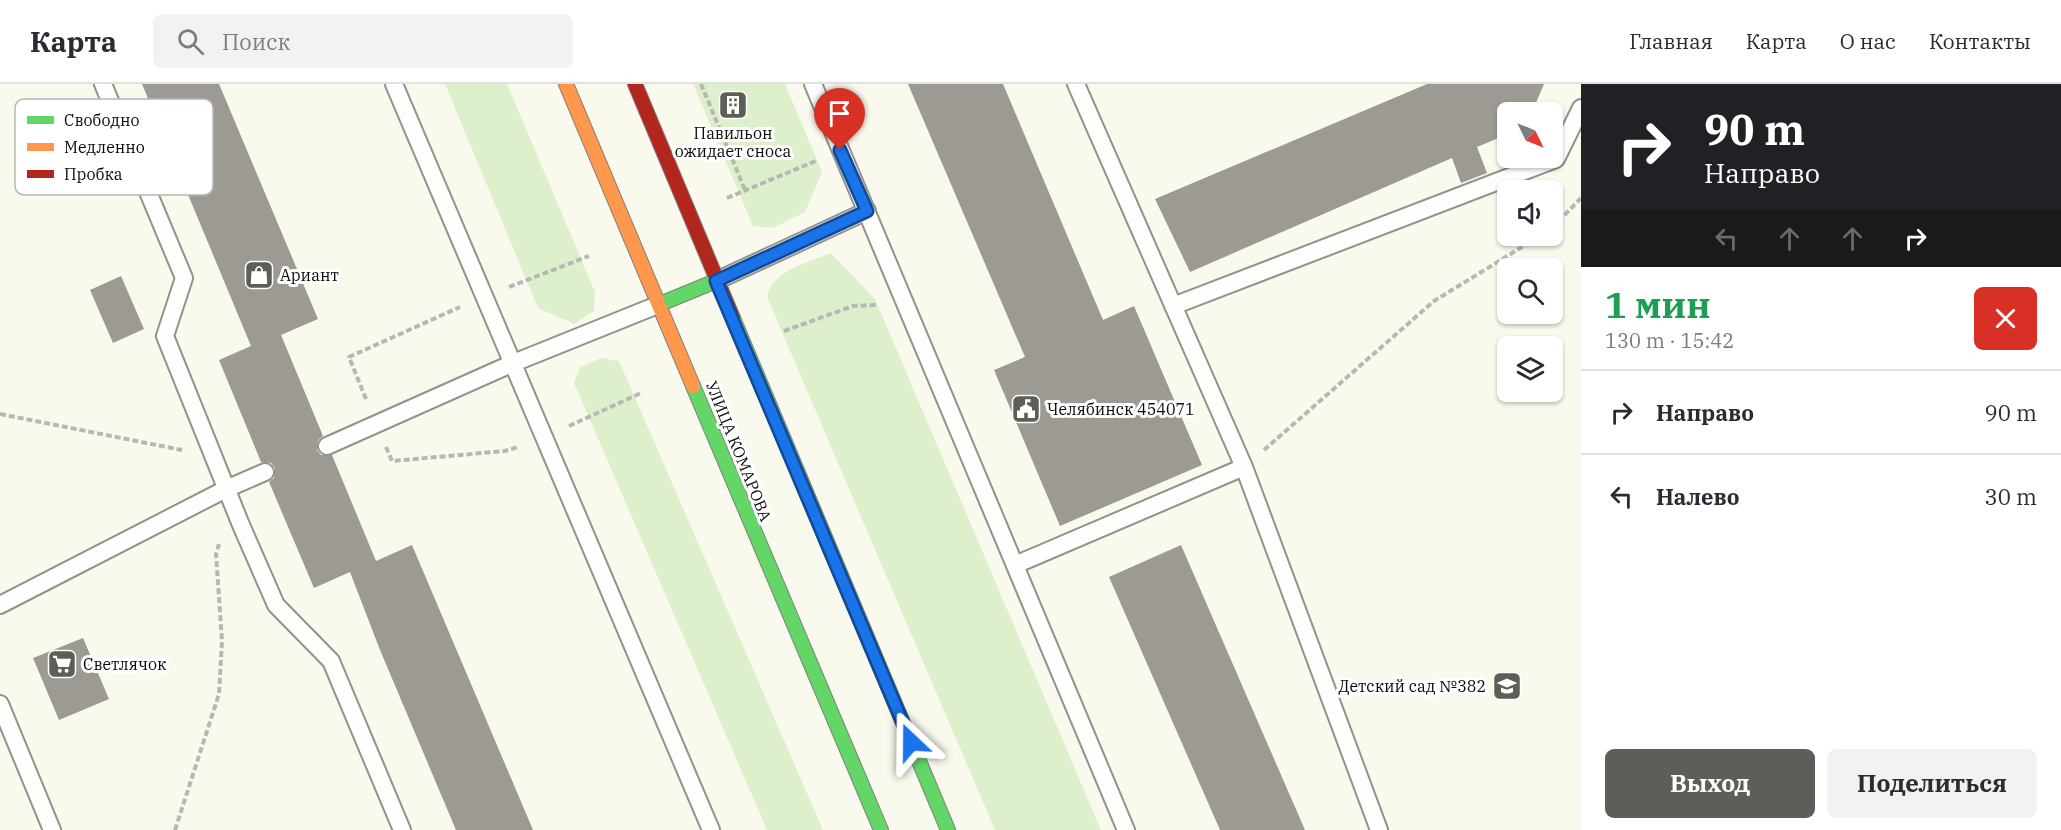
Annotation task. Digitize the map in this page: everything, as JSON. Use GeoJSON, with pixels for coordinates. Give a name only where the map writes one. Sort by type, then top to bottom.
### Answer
{"type":"FeatureCollection","features":[{"type":"Feature","properties":{"kind":"main road","name":"УЛИЦА КОМАРОВА"},"geometry":{"type":"LineString","coordinates":[[566,84],[881,830]]}},
{"type":"Feature","properties":{"kind":"main road"},"geometry":{"type":"LineString","coordinates":[[635,84],[948,830]]}},
{"type":"Feature","properties":{"kind":"main road"},"geometry":{"type":"LineString","coordinates":[[660,304],[716,281]]}},
{"type":"Feature","properties":{"kind":"lane"},"geometry":{"type":"LineString","coordinates":[[103,84],[109,99]]}},
{"type":"Feature","properties":{"kind":"lane"},"geometry":{"type":"LineString","coordinates":[[394,84],[511,364],[546,437],[711,830]]}},
{"type":"Feature","properties":{"kind":"lane"},"geometry":{"type":"LineString","coordinates":[[813,84],[1126,830]]}},
{"type":"Feature","properties":{"kind":"lane"},"geometry":{"type":"LineString","coordinates":[[1076,84],[1244,467],[1379,830]]}},
{"type":"Feature","properties":{"kind":"lane"},"geometry":{"type":"LineString","coordinates":[[1173,306],[1556,159],[1581,108]]}},
{"type":"Feature","properties":{"kind":"lane"},"geometry":{"type":"LineString","coordinates":[[149,195],[184,278],[165,336],[229,496],[276,605],[331,661],[402,830]]}},
{"type":"Feature","properties":{"kind":"lane"},"geometry":{"type":"LineString","coordinates":[[716,281],[867,211]]}},
{"type":"Feature","properties":{"kind":"lane"},"geometry":{"type":"LineString","coordinates":[[327,446],[511,364],[660,304]]}},
{"type":"Feature","properties":{"kind":"lane"},"geometry":{"type":"LineString","coordinates":[[1015,565],[1244,467]]}},
{"type":"Feature","properties":{"kind":"lane"},"geometry":{"type":"LineString","coordinates":[[0,605],[229,496],[265,472]]}},
{"type":"Feature","properties":{"kind":"lane"},"geometry":{"type":"LineString","coordinates":[[0,704],[52,830]]}},
{"type":"Feature","properties":{"kind":"path"},"geometry":{"type":"LineString","coordinates":[[701,84],[746,190]]}},
{"type":"Feature","properties":{"kind":"path"},"geometry":{"type":"LineString","coordinates":[[728,198],[840,150]]}},
{"type":"Feature","properties":{"kind":"path"},"geometry":{"type":"LineString","coordinates":[[1563,217],[1581,198]]}},
{"type":"Feature","properties":{"kind":"path"},"geometry":{"type":"LineString","coordinates":[[1244,467],[1434,301],[1524,246]]}},
{"type":"Feature","properties":{"kind":"path"},"geometry":{"type":"LineString","coordinates":[[589,256],[483,297],[349,357],[392,461],[505,451],[546,437],[641,393]]}},
{"type":"Feature","properties":{"kind":"path"},"geometry":{"type":"LineString","coordinates":[[784,331],[853,306],[905,304]]}},
{"type":"Feature","properties":{"kind":"path"},"geometry":{"type":"LineString","coordinates":[[0,414],[213,456]]}},
{"type":"Feature","properties":{"kind":"path"},"geometry":{"type":"LineString","coordinates":[[175,830],[219,694],[222,641],[216,554],[229,496]]}},
{"type":"Feature","properties":{"kind":"green space"},"geometry":{"type":"Polygon","coordinates":[[[445,84],[507,84],[595,292],[594,311],[574,324],[538,308],[445,84]]]}},
{"type":"Feature","properties":{"kind":"green space"},"geometry":{"type":"Polygon","coordinates":[[[693,84],[785,84],[822,172],[805,212],[773,228],[753,226],[693,84]]]}},
{"type":"Feature","properties":{"kind":"green space"},"geometry":{"type":"Polygon","coordinates":[[[831,253],[875,299],[1101,830],[995,830],[767,297],[770,288],[783,274],[831,253]]]}},
{"type":"Feature","properties":{"kind":"green space"},"geometry":{"type":"Polygon","coordinates":[[[601,358],[619,361],[823,830],[767,830],[574,383],[580,367],[601,358]]]}},
{"type":"Feature","properties":{"kind":"building"},"geometry":{"type":"Polygon","coordinates":[[[142,84],[219,84],[318,319],[281,335],[323,436],[318,440],[317,450],[321,455],[332,455],[376,561],[412,545],[533,830],[456,830],[380,650],[350,572],[314,588],[269,482],[274,478],[275,468],[271,463],[261,462],[219,360],[251,346],[188,195],[213,195],[213,99],[148,99],[142,84]]]}},
{"type":"Feature","properties":{"kind":"building"},"geometry":{"type":"Polygon","coordinates":[[[908,84],[1003,84],[1103,320],[1134,306],[1202,465],[1060,526],[994,370],[1025,357],[908,84]]]}},
{"type":"Feature","properties":{"kind":"building"},"geometry":{"type":"Polygon","coordinates":[[[1427,84],[1544,84],[1536,102],[1497,102],[1497,139],[1477,147],[1487,173],[1461,183],[1452,158],[1190,272],[1155,199],[1427,84]]]}},
{"type":"Feature","properties":{"kind":"building"},"geometry":{"type":"Polygon","coordinates":[[[121,276],[144,329],[113,343],[90,290],[121,276]]]}},
{"type":"Feature","properties":{"kind":"building"},"geometry":{"type":"Polygon","coordinates":[[[1181,545],[1305,830],[1220,830],[1109,577],[1181,545]]]}},
{"type":"Feature","properties":{"kind":"building"},"geometry":{"type":"Polygon","coordinates":[[[83,638],[109,699],[59,720],[33,658],[83,638]]]}},
{"type":"Feature","properties":{"kind":"traffic: fast"},"geometry":{"type":"LineString","coordinates":[[660,304],[716,281]]}},
{"type":"Feature","properties":{"kind":"traffic: fast"},"geometry":{"type":"LineString","coordinates":[[733,318],[948,830]]}},
{"type":"Feature","properties":{"kind":"traffic: fast"},"geometry":{"type":"LineString","coordinates":[[693,386],[881,830]]}},
{"type":"Feature","properties":{"kind":"traffic: slow"},"geometry":{"type":"LineString","coordinates":[[566,84],[693,386]]}},
{"type":"Feature","properties":{"kind":"traffic: jam"},"geometry":{"type":"LineString","coordinates":[[635,84],[733,318]]}},
{"type":"Feature","properties":{"kind":"place","name":"Павильон ожидает сноса"},"geometry":{"type":"Point","coordinates":[733,105]}},
{"type":"Feature","properties":{"kind":"place","name":"Ариант"},"geometry":{"type":"Point","coordinates":[259,275]}},
{"type":"Feature","properties":{"kind":"place","name":"Челябинск 454071"},"geometry":{"type":"Point","coordinates":[1026,409]}},
{"type":"Feature","properties":{"kind":"place","name":"Светлячок"},"geometry":{"type":"Point","coordinates":[62,664]}},
{"type":"Feature","properties":{"kind":"place","name":"Детский сад №382"},"geometry":{"type":"Point","coordinates":[1507,686]}},
{"type":"Feature","properties":{"kind":"route"},"geometry":{"type":"LineString","coordinates":[[840,150],[867,211],[716,281],[911,742]]}}]}
